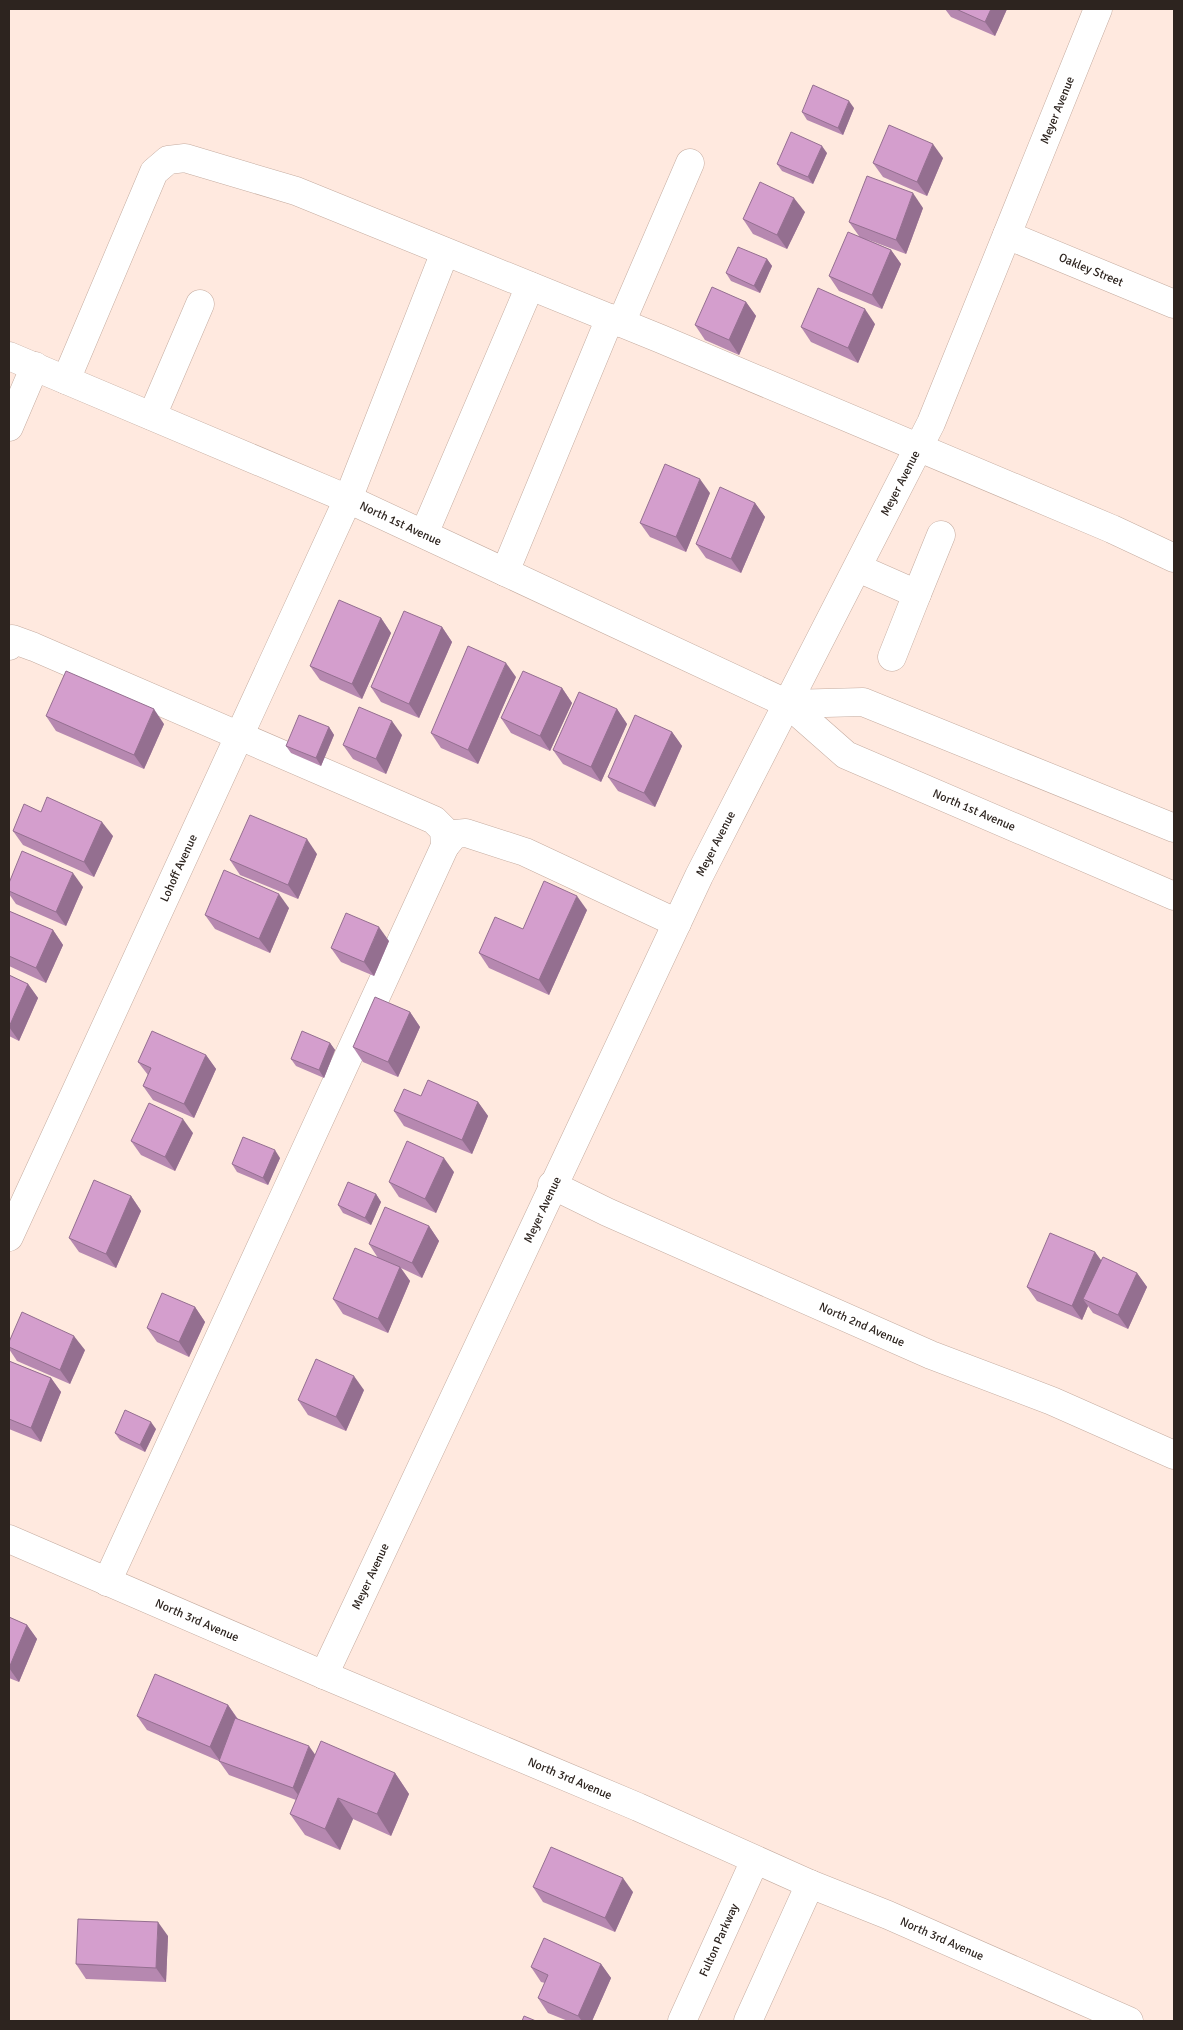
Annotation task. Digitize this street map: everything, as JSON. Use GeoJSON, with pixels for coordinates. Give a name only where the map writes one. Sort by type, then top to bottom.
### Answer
{"type":"FeatureCollection","features":[{"type":"Feature","properties":{"kind":"street","name":"Meyer Avenue"},"geometry":{"type":"LineString","coordinates":[[324,1675],[676,923],[931,423],[1098,9]]}},
{"type":"Feature","properties":{"kind":"street"},"geometry":{"type":"LineString","coordinates":[[66,380],[154,172],[168,160],[185,158],[296,191],[616,320],[918,447],[1174,558]]}},
{"type":"Feature","properties":{"kind":"street"},"geometry":{"type":"LineString","coordinates":[[505,572],[616,320],[690,163]]}},
{"type":"Feature","properties":{"kind":"street","name":"Oakley Street"},"geometry":{"type":"LineString","coordinates":[[1007,235],[1174,304]]}},
{"type":"Feature","properties":{"kind":"street","name":"Lohoff Avenue"},"geometry":{"type":"LineString","coordinates":[[9,1237],[348,499],[445,252]]}},
{"type":"Feature","properties":{"kind":"street"},"geometry":{"type":"LineString","coordinates":[[424,534],[530,286]]}},
{"type":"Feature","properties":{"kind":"street"},"geometry":{"type":"LineString","coordinates":[[152,416],[200,304]]}},
{"type":"Feature","properties":{"kind":"street","name":"North 1st Avenue"},"geometry":{"type":"LineString","coordinates":[[9,356],[348,499],[424,534],[788,704],[846,755],[1174,896]]}},
{"type":"Feature","properties":{"kind":"street"},"geometry":{"type":"LineString","coordinates":[[9,428],[34,366]]}},
{"type":"Feature","properties":{"kind":"street"},"geometry":{"type":"LineString","coordinates":[[892,657],[941,535]]}},
{"type":"Feature","properties":{"kind":"street"},"geometry":{"type":"LineString","coordinates":[[858,568],[917,594]]}},
{"type":"Feature","properties":{"kind":"street"},"geometry":{"type":"LineString","coordinates":[[10,641],[434,820],[444,830],[445,846]]}},
{"type":"Feature","properties":{"kind":"street","name":"North 1st Avenue"},"geometry":{"type":"LineString","coordinates":[[788,704],[864,702],[1174,828]]}},
{"type":"Feature","properties":{"kind":"street"},"geometry":{"type":"LineString","coordinates":[[107,1582],[445,846],[455,834],[466,833],[525,852],[676,923]]}},
{"type":"Feature","properties":{"kind":"street","name":"North 2nd Avenue"},"geometry":{"type":"LineString","coordinates":[[552,1185],[625,1220],[931,1355],[1052,1401],[1174,1455]]}},
{"type":"Feature","properties":{"kind":"street","name":"North 3rd Avenue"},"geometry":{"type":"LineString","coordinates":[[9,1539],[324,1675],[638,1807],[810,1884],[888,1915],[1129,2021]]}},
{"type":"Feature","properties":{"kind":"street","name":"Fulton Parkway"},"geometry":{"type":"LineString","coordinates":[[682,2021],[755,1860]]}},
{"type":"Feature","properties":{"kind":"street"},"geometry":{"type":"LineString","coordinates":[[748,2021],[810,1884]]}},
{"type":"Feature","properties":{"kind":"building"},"geometry":{"type":"Polygon","coordinates":[[[956,9],[991,9],[985,22],[956,9]]]}},
{"type":"Feature","properties":{"kind":"building"},"geometry":{"type":"Polygon","coordinates":[[[813,85],[849,101],[838,128],[802,112],[813,85]]]}},
{"type":"Feature","properties":{"kind":"building"},"geometry":{"type":"Polygon","coordinates":[[[889,125],[933,144],[917,182],[873,163],[889,125]]]}},
{"type":"Feature","properties":{"kind":"building"},"geometry":{"type":"Polygon","coordinates":[[[791,132],[822,146],[808,177],[777,164],[791,132]]]}},
{"type":"Feature","properties":{"kind":"building"},"geometry":{"type":"Polygon","coordinates":[[[867,176],[913,193],[896,240],[849,222],[867,176]]]}},
{"type":"Feature","properties":{"kind":"building"},"geometry":{"type":"Polygon","coordinates":[[[760,182],[794,198],[777,235],[743,219],[760,182]]]}},
{"type":"Feature","properties":{"kind":"building"},"geometry":{"type":"Polygon","coordinates":[[[848,232],[891,250],[872,295],[829,276],[848,232]]]}},
{"type":"Feature","properties":{"kind":"building"},"geometry":{"type":"Polygon","coordinates":[[[738,247],[767,259],[754,286],[726,273],[738,247]]]}},
{"type":"Feature","properties":{"kind":"building"},"geometry":{"type":"Polygon","coordinates":[[[712,287],[746,302],[729,340],[695,325],[712,287]]]}},
{"type":"Feature","properties":{"kind":"building"},"geometry":{"type":"Polygon","coordinates":[[[818,288],[865,309],[848,348],[801,327],[818,288]]]}},
{"type":"Feature","properties":{"kind":"building"},"geometry":{"type":"Polygon","coordinates":[[[665,464],[700,479],[676,537],[640,523],[665,464]]]}},
{"type":"Feature","properties":{"kind":"building"},"geometry":{"type":"Polygon","coordinates":[[[720,487],[755,503],[731,559],[696,544],[720,487]]]}},
{"type":"Feature","properties":{"kind":"building"},"geometry":{"type":"Polygon","coordinates":[[[339,600],[381,618],[352,684],[310,666],[339,600]]]}},
{"type":"Feature","properties":{"kind":"building"},"geometry":{"type":"Polygon","coordinates":[[[404,611],[442,627],[409,704],[371,687],[404,611]]]}},
{"type":"Feature","properties":{"kind":"building"},"geometry":{"type":"Polygon","coordinates":[[[468,646],[506,663],[468,750],[431,733],[468,646]]]}},
{"type":"Feature","properties":{"kind":"building"},"geometry":{"type":"Polygon","coordinates":[[[66,671],[154,709],[134,755],[46,716],[66,671]]]}},
{"type":"Feature","properties":{"kind":"building"},"geometry":{"type":"Polygon","coordinates":[[[523,671],[562,688],[540,736],[501,718],[523,671]]]}},
{"type":"Feature","properties":{"kind":"building"},"geometry":{"type":"Polygon","coordinates":[[[579,692],[617,709],[591,767],[553,750],[579,692]]]}},
{"type":"Feature","properties":{"kind":"building"},"geometry":{"type":"Polygon","coordinates":[[[359,707],[392,721],[376,759],[343,745],[359,707]]]}},
{"type":"Feature","properties":{"kind":"building"},"geometry":{"type":"Polygon","coordinates":[[[299,715],[329,727],[316,758],[286,746],[299,715]]]}},
{"type":"Feature","properties":{"kind":"building"},"geometry":{"type":"Polygon","coordinates":[[[635,715],[672,732],[644,793],[608,777],[635,715]]]}},
{"type":"Feature","properties":{"kind":"building"},"geometry":{"type":"Polygon","coordinates":[[[47,797],[102,822],[84,862],[13,831],[24,804],[41,812],[47,797]]]}},
{"type":"Feature","properties":{"kind":"building"},"geometry":{"type":"Polygon","coordinates":[[[250,815],[307,839],[288,885],[230,860],[250,815]]]}},
{"type":"Feature","properties":{"kind":"building"},"geometry":{"type":"Polygon","coordinates":[[[22,851],[73,873],[56,912],[9,891],[9,883],[22,851]]]}},
{"type":"Feature","properties":{"kind":"building"},"geometry":{"type":"Polygon","coordinates":[[[224,870],[279,894],[259,939],[205,915],[224,870]]]}},
{"type":"Feature","properties":{"kind":"building"},"geometry":{"type":"Polygon","coordinates":[[[544,881],[577,896],[539,980],[479,953],[495,917],[523,929],[544,881]]]}},
{"type":"Feature","properties":{"kind":"building"},"geometry":{"type":"Polygon","coordinates":[[[9,911],[53,930],[36,968],[9,956],[9,911]]]}},
{"type":"Feature","properties":{"kind":"building"},"geometry":{"type":"Polygon","coordinates":[[[346,913],[379,927],[364,962],[331,948],[346,913]]]}},
{"type":"Feature","properties":{"kind":"building"},"geometry":{"type":"Polygon","coordinates":[[[9,975],[28,984],[9,1027],[9,975]]]}},
{"type":"Feature","properties":{"kind":"building"},"geometry":{"type":"Polygon","coordinates":[[[375,997],[410,1012],[388,1062],[353,1047],[375,997]]]}},
{"type":"Feature","properties":{"kind":"building"},"geometry":{"type":"Polygon","coordinates":[[[152,1031],[206,1055],[184,1104],[143,1086],[151,1068],[138,1062],[152,1031]]]}},
{"type":"Feature","properties":{"kind":"building"},"geometry":{"type":"Polygon","coordinates":[[[302,1031],[330,1043],[319,1070],[291,1059],[302,1031]]]}},
{"type":"Feature","properties":{"kind":"building"},"geometry":{"type":"Polygon","coordinates":[[[428,1080],[478,1102],[462,1140],[394,1111],[404,1089],[421,1096],[428,1080]]]}},
{"type":"Feature","properties":{"kind":"building"},"geometry":{"type":"Polygon","coordinates":[[[149,1103],[183,1119],[165,1157],[131,1141],[149,1103]]]}},
{"type":"Feature","properties":{"kind":"building"},"geometry":{"type":"Polygon","coordinates":[[[243,1137],[275,1150],[263,1178],[232,1164],[243,1137]]]}},
{"type":"Feature","properties":{"kind":"building"},"geometry":{"type":"Polygon","coordinates":[[[407,1141],[444,1158],[425,1199],[389,1182],[407,1141]]]}},
{"type":"Feature","properties":{"kind":"building"},"geometry":{"type":"Polygon","coordinates":[[[94,1180],[131,1196],[106,1254],[69,1238],[94,1180]]]}},
{"type":"Feature","properties":{"kind":"building"},"geometry":{"type":"Polygon","coordinates":[[[348,1182],[376,1194],[365,1218],[338,1205],[348,1182]]]}},
{"type":"Feature","properties":{"kind":"building"},"geometry":{"type":"Polygon","coordinates":[[[385,1207],[429,1226],[412,1263],[369,1244],[385,1207]]]}},
{"type":"Feature","properties":{"kind":"building"},"geometry":{"type":"Polygon","coordinates":[[[1050,1233],[1095,1252],[1072,1306],[1027,1287],[1050,1233]]]}},
{"type":"Feature","properties":{"kind":"building"},"geometry":{"type":"Polygon","coordinates":[[[355,1248],[400,1267],[378,1319],[333,1299],[355,1248]]]}},
{"type":"Feature","properties":{"kind":"building"},"geometry":{"type":"Polygon","coordinates":[[[1103,1257],[1137,1273],[1118,1315],[1083,1299],[1103,1257]]]}},
{"type":"Feature","properties":{"kind":"building"},"geometry":{"type":"Polygon","coordinates":[[[162,1293],[195,1307],[179,1342],[147,1328],[162,1293]]]}},
{"type":"Feature","properties":{"kind":"building"},"geometry":{"type":"Polygon","coordinates":[[[22,1312],[74,1336],[60,1370],[9,1347],[9,1342],[22,1312]]]}},
{"type":"Feature","properties":{"kind":"building"},"geometry":{"type":"Polygon","coordinates":[[[316,1359],[354,1376],[336,1417],[298,1400],[316,1359]]]}},
{"type":"Feature","properties":{"kind":"building"},"geometry":{"type":"Polygon","coordinates":[[[9,1361],[51,1378],[31,1428],[9,1419],[9,1361]]]}},
{"type":"Feature","properties":{"kind":"building"},"geometry":{"type":"Polygon","coordinates":[[[125,1410],[151,1422],[140,1445],[115,1433],[125,1410]]]}},
{"type":"Feature","properties":{"kind":"building"},"geometry":{"type":"Polygon","coordinates":[[[9,1617],[27,1625],[9,1668],[9,1617]]]}},
{"type":"Feature","properties":{"kind":"building"},"geometry":{"type":"Polygon","coordinates":[[[155,1674],[228,1705],[210,1747],[137,1716],[155,1674]]]}},
{"type":"Feature","properties":{"kind":"building"},"geometry":{"type":"Polygon","coordinates":[[[235,1718],[309,1746],[293,1788],[219,1761],[235,1718]]]}},
{"type":"Feature","properties":{"kind":"building"},"geometry":{"type":"Polygon","coordinates":[[[321,1741],[395,1773],[377,1814],[338,1798],[325,1829],[290,1814],[321,1741]]]}},
{"type":"Feature","properties":{"kind":"building"},"geometry":{"type":"Polygon","coordinates":[[[551,1847],[623,1878],[605,1918],[533,1887],[551,1847]]]}},
{"type":"Feature","properties":{"kind":"building"},"geometry":{"type":"Polygon","coordinates":[[[78,1919],[158,1922],[156,1968],[76,1964],[78,1919]]]}},
{"type":"Feature","properties":{"kind":"building"},"geometry":{"type":"Polygon","coordinates":[[[544,1938],[601,1964],[578,2016],[538,1998],[548,1975],[531,1967],[544,1938]]]}},
{"type":"Feature","properties":{"kind":"building"},"geometry":{"type":"Polygon","coordinates":[[[524,2016],[536,2021],[522,2021],[524,2016]]]}}]}
